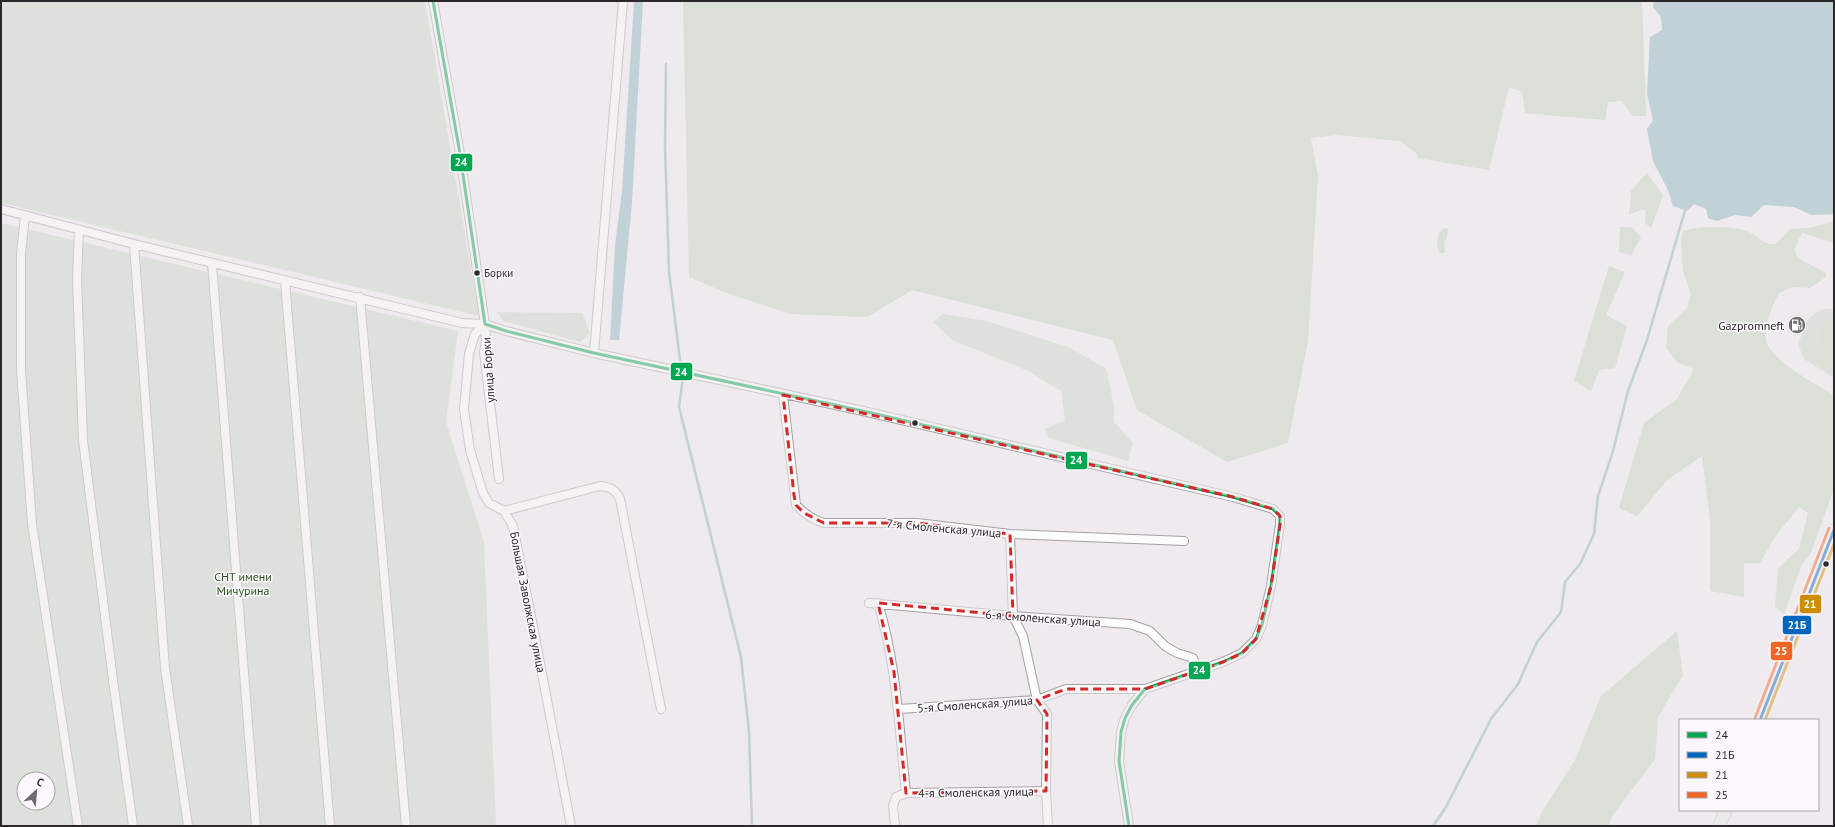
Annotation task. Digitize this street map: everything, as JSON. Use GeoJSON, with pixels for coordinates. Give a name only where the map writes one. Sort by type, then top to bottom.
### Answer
{"type":"FeatureCollection","features":[{"type":"Feature","properties":{"kind":"main road"},"geometry":{"type":"LineString","coordinates":[[1760,719],[1834,530]]}},
{"type":"Feature","properties":{"kind":"main road"},"geometry":{"type":"LineString","coordinates":[[1720,826],[1726,811]]}},
{"type":"Feature","properties":{"kind":"street","name":"улица Борки"},"geometry":{"type":"LineString","coordinates":[[433,1],[459,148],[485,324],[486,341],[484,352],[499,479]]}},
{"type":"Feature","properties":{"kind":"street"},"geometry":{"type":"LineString","coordinates":[[594,353],[623,1]]}},
{"type":"Feature","properties":{"kind":"street"},"geometry":{"type":"LineString","coordinates":[[1,209],[134,244],[360,297],[462,323],[485,324],[506,331],[594,353],[783,395],[863,411],[1225,495],[1273,509],[1280,516],[1280,524],[1271,586],[1262,626],[1256,639],[1242,653],[1223,662],[1145,689],[1132,705],[1125,718],[1121,732],[1119,761],[1129,826]]}},
{"type":"Feature","properties":{"kind":"street"},"geometry":{"type":"LineString","coordinates":[[25,216],[21,254],[21,370],[32,524],[78,826]]}},
{"type":"Feature","properties":{"kind":"street"},"geometry":{"type":"LineString","coordinates":[[79,230],[77,279],[84,440],[113,680],[133,826]]}},
{"type":"Feature","properties":{"kind":"street"},"geometry":{"type":"LineString","coordinates":[[134,244],[165,668],[188,826]]}},
{"type":"Feature","properties":{"kind":"street"},"geometry":{"type":"LineString","coordinates":[[212,263],[256,826]]}},
{"type":"Feature","properties":{"kind":"street"},"geometry":{"type":"LineString","coordinates":[[286,280],[330,826]]}},
{"type":"Feature","properties":{"kind":"street"},"geometry":{"type":"LineString","coordinates":[[360,297],[406,826]]}},
{"type":"Feature","properties":{"kind":"street","name":"Большая Заволжская улица"},"geometry":{"type":"LineString","coordinates":[[485,324],[475,334],[469,354],[464,409],[470,450],[483,493],[489,503],[504,511],[513,526],[571,826]]}},
{"type":"Feature","properties":{"kind":"street","name":"7-я Смоленская улица"},"geometry":{"type":"LineString","coordinates":[[783,395],[796,505],[811,517],[824,523],[857,522],[916,524],[1010,534],[1184,541]]}},
{"type":"Feature","properties":{"kind":"street"},"geometry":{"type":"LineString","coordinates":[[504,511],[600,486],[609,487],[616,492],[620,499],[661,709]]}},
{"type":"Feature","properties":{"kind":"street"},"geometry":{"type":"LineString","coordinates":[[1010,534],[1013,616],[1023,636],[1037,700],[1047,714],[1046,791],[1048,826]]}},
{"type":"Feature","properties":{"kind":"street","name":"6-я Смоленская улица"},"geometry":{"type":"LineString","coordinates":[[869,603],[1013,616],[1130,624],[1150,631],[1166,646],[1177,653],[1193,658],[1198,671]]}},
{"type":"Feature","properties":{"kind":"street"},"geometry":{"type":"LineString","coordinates":[[878,603],[894,672],[899,709],[906,793],[896,797],[893,806],[895,826]]}},
{"type":"Feature","properties":{"kind":"street","name":"5-я Смоленская улица"},"geometry":{"type":"LineString","coordinates":[[899,709],[1037,700],[1066,689],[1145,689]]}},
{"type":"Feature","properties":{"kind":"street","name":"4-я Смоленская улица"},"geometry":{"type":"LineString","coordinates":[[906,793],[1046,791]]}},
{"type":"Feature","properties":{"kind":"highlighted area"},"geometry":{"type":"Polygon","coordinates":[[[783,395],[1233,497],[1273,509],[1280,516],[1280,524],[1271,586],[1256,639],[1242,653],[1223,662],[1145,689],[1066,689],[1037,700],[1047,714],[1046,791],[906,793],[894,672],[878,603],[1013,616],[1010,534],[917,523],[824,523],[804,513],[796,505],[794,495],[783,395]]]}},
{"type":"Feature","properties":{"kind":"green space"},"geometry":{"type":"Polygon","coordinates":[[[1,1],[425,1],[479,316],[1,203],[1,1]]]}},
{"type":"Feature","properties":{"kind":"green space"},"geometry":{"type":"Polygon","coordinates":[[[683,1],[1642,1],[1646,116],[1633,116],[1622,101],[1608,102],[1605,120],[1525,113],[1522,92],[1509,87],[1489,170],[1418,158],[1416,153],[1400,141],[1337,135],[1311,138],[1318,176],[1308,341],[1288,443],[1227,462],[1137,410],[1113,340],[912,290],[867,317],[791,314],[729,294],[689,277],[683,1]]]}},
{"type":"Feature","properties":{"kind":"green space"},"geometry":{"type":"Polygon","coordinates":[[[1647,173],[1663,195],[1651,228],[1645,223],[1646,210],[1642,209],[1629,215],[1631,191],[1647,173]]]}},
{"type":"Feature","properties":{"kind":"green space"},"geometry":{"type":"Polygon","coordinates":[[[1834,221],[1834,243],[1802,233],[1794,249],[1798,258],[1826,273],[1826,277],[1810,288],[1792,287],[1779,293],[1771,310],[1766,328],[1766,340],[1769,347],[1784,363],[1834,395],[1834,488],[1811,553],[1802,564],[1784,614],[1775,607],[1778,568],[1799,549],[1808,513],[1799,507],[1777,534],[1760,563],[1744,563],[1744,597],[1710,591],[1710,519],[1702,456],[1667,480],[1637,516],[1619,508],[1644,423],[1677,399],[1694,369],[1677,362],[1666,347],[1668,326],[1687,308],[1691,294],[1683,271],[1681,239],[1683,231],[1708,227],[1744,230],[1764,242],[1776,244],[1790,229],[1810,228],[1834,221]]]}},
{"type":"Feature","properties":{"kind":"green space","name":"СНТ имени Мичурина"},"geometry":{"type":"Polygon","coordinates":[[[1,223],[458,331],[446,422],[484,542],[496,826],[1,826],[1,223]]]}},
{"type":"Feature","properties":{"kind":"green space"},"geometry":{"type":"Polygon","coordinates":[[[1620,227],[1632,227],[1641,238],[1631,255],[1619,252],[1620,227]]]}},
{"type":"Feature","properties":{"kind":"green space"},"geometry":{"type":"Polygon","coordinates":[[[1444,228],[1448,229],[1447,238],[1444,242],[1444,253],[1440,253],[1437,247],[1437,240],[1439,233],[1444,228]]]}},
{"type":"Feature","properties":{"kind":"green space"},"geometry":{"type":"Polygon","coordinates":[[[1609,266],[1625,272],[1606,315],[1627,326],[1615,368],[1599,370],[1591,391],[1574,381],[1609,266]]]}},
{"type":"Feature","properties":{"kind":"green space"},"geometry":{"type":"Polygon","coordinates":[[[1822,309],[1834,309],[1834,378],[1804,359],[1798,344],[1807,321],[1822,309]]]}},
{"type":"Feature","properties":{"kind":"green space"},"geometry":{"type":"Polygon","coordinates":[[[497,312],[582,313],[590,333],[580,342],[503,321],[497,312]]]}},
{"type":"Feature","properties":{"kind":"green space"},"geometry":{"type":"Polygon","coordinates":[[[943,314],[987,321],[1068,347],[1106,368],[1114,406],[1114,422],[1133,443],[1128,461],[1049,438],[1045,429],[1065,420],[1061,391],[1026,370],[952,340],[933,322],[943,314]]]}},
{"type":"Feature","properties":{"kind":"green space"},"geometry":{"type":"Polygon","coordinates":[[[1834,316],[1834,375],[1815,363],[1816,345],[1828,318],[1834,316]]]}},
{"type":"Feature","properties":{"kind":"green space"},"geometry":{"type":"Polygon","coordinates":[[[1677,631],[1683,675],[1658,717],[1655,759],[1612,816],[1609,826],[1536,826],[1542,812],[1575,760],[1601,696],[1677,631]]]}},
{"type":"Feature","properties":{"kind":"water"},"geometry":{"type":"Polygon","coordinates":[[[634,1],[643,1],[632,203],[619,340],[610,340],[615,245],[622,192],[634,1]]]}},
{"type":"Feature","properties":{"kind":"water"},"geometry":{"type":"Polygon","coordinates":[[[1654,1],[1834,1],[1834,214],[1811,215],[1794,207],[1764,205],[1751,217],[1735,215],[1717,221],[1708,218],[1706,209],[1694,204],[1687,211],[1673,206],[1668,190],[1653,161],[1647,129],[1653,120],[1647,94],[1650,37],[1662,30],[1661,17],[1653,7],[1654,1]]]}},
{"type":"Feature","properties":{"kind":"waterway"},"geometry":{"type":"LineString","coordinates":[[666,64],[665,147],[669,271],[680,360]]}},
{"type":"Feature","properties":{"kind":"waterway"},"geometry":{"type":"LineString","coordinates":[[1433,826],[1446,807],[1491,719],[1518,684],[1537,642],[1561,612],[1565,582],[1580,564],[1594,534],[1598,496],[1613,451],[1628,391],[1647,340],[1686,207]]}},
{"type":"Feature","properties":{"kind":"waterway"},"geometry":{"type":"LineString","coordinates":[[683,377],[679,407],[741,657],[749,732],[752,826]]}},
{"type":"Feature","properties":{"kind":"transit line","name":"24"},"geometry":{"type":"LineString","coordinates":[[433,1],[459,148],[485,324]]}},
{"type":"Feature","properties":{"kind":"transit line","name":"24"},"geometry":{"type":"LineString","coordinates":[[485,324],[506,331],[594,353],[863,411],[1233,497],[1273,509],[1280,516],[1280,524],[1271,586],[1262,625],[1256,639],[1242,653],[1223,662],[1145,689],[1132,705],[1125,718],[1121,732],[1119,761],[1129,826]]}},
{"type":"Feature","properties":{"kind":"transit line","name":"25"},"geometry":{"type":"LineString","coordinates":[[1755,718],[1829,528]]}},
{"type":"Feature","properties":{"kind":"transit line","name":"21Б"},"geometry":{"type":"LineString","coordinates":[[1760,719],[1834,530]]}},
{"type":"Feature","properties":{"kind":"transit line","name":"21"},"geometry":{"type":"LineString","coordinates":[[1765,719],[1834,544]]}},
{"type":"Feature","properties":{"kind":"place","name":"Борки"},"geometry":{"type":"Point","coordinates":[477,273]}},
{"type":"Feature","properties":{"kind":"place","name":"Gazpromneft"},"geometry":{"type":"Point","coordinates":[1797,325]}}]}
